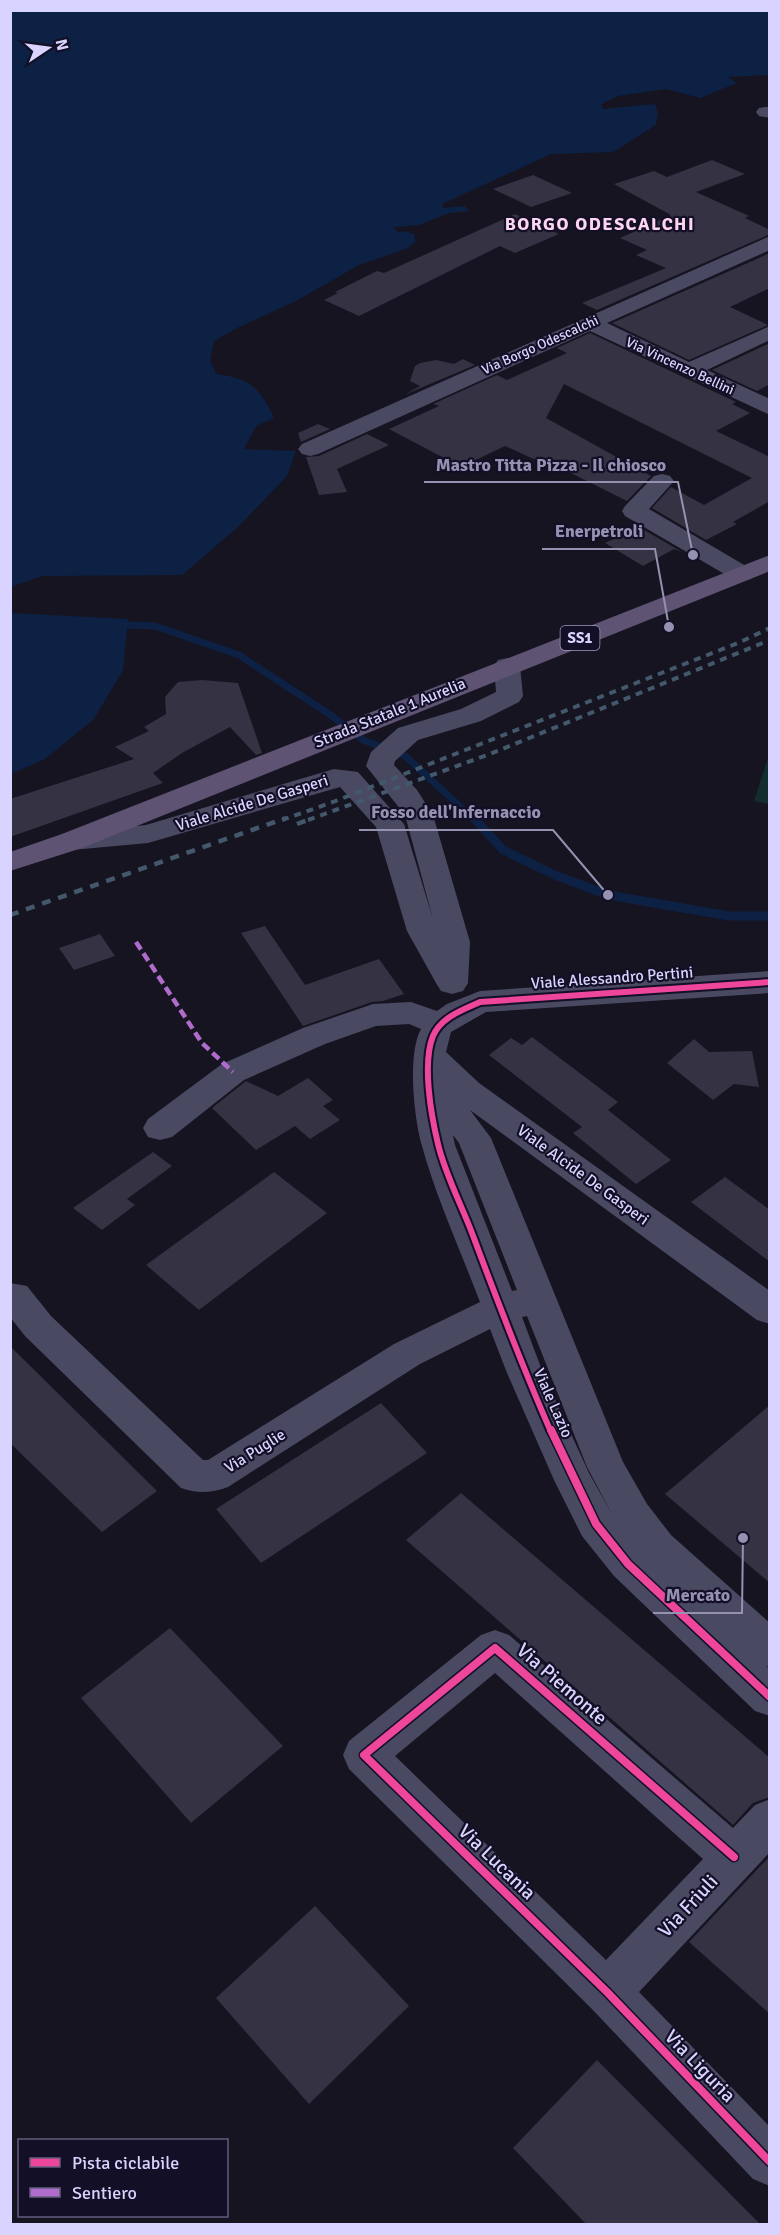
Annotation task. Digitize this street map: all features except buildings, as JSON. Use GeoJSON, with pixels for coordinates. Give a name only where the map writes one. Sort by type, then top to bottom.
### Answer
{"type":"FeatureCollection","features":[{"type":"Feature","properties":{"kind":"main road","name":"Strada Statale 1 Aurelia"},"geometry":{"type":"LineString","coordinates":[[10,862],[72,841],[770,562]]}},
{"type":"Feature","properties":{"kind":"street","name":"Via Borgo Odescalchi"},"geometry":{"type":"LineString","coordinates":[[310,449],[770,242]]}},
{"type":"Feature","properties":{"kind":"street","name":"Via Vincenzo Bellini"},"geometry":{"type":"LineString","coordinates":[[590,323],[770,408]]}},
{"type":"Feature","properties":{"kind":"street"},"geometry":{"type":"LineString","coordinates":[[689,370],[770,332]]}},
{"type":"Feature","properties":{"kind":"street"},"geometry":{"type":"LineString","coordinates":[[662,481],[633,511],[742,574]]}},
{"type":"Feature","properties":{"kind":"street","name":"Viale Alcide De Gasperi"},"geometry":{"type":"LineString","coordinates":[[439,1043],[455,942],[419,814],[407,796],[380,766],[381,758],[408,734],[418,729],[471,715],[510,696],[507,666]]}},
{"type":"Feature","properties":{"kind":"street","name":"Viale Alcide De Gasperi"},"geometry":{"type":"LineString","coordinates":[[72,841],[147,834],[333,778],[348,778],[390,824],[422,931],[451,978]]}},
{"type":"Feature","properties":{"kind":"street","name":"Viale Alessandro Pertini"},"geometry":{"type":"LineString","coordinates":[[439,1043],[480,1002],[770,982]]}},
{"type":"Feature","properties":{"kind":"street","name":"Viale Alcide De Gasperi"},"geometry":{"type":"LineString","coordinates":[[160,1128],[233,1072],[314,1036],[373,1015],[411,1013],[439,1043],[467,1091],[770,1310]]}},
{"type":"Feature","properties":{"kind":"street","name":"Viale Lazio"},"geometry":{"type":"LineString","coordinates":[[439,1043],[474,1138],[606,1467],[633,1516],[657,1547],[770,1649]]}},
{"type":"Feature","properties":{"kind":"street","name":"Viale Lazio"},"geometry":{"type":"LineString","coordinates":[[439,1043],[438,1145],[530,1384],[573,1480],[596,1524],[628,1564],[770,1697]]}},
{"type":"Feature","properties":{"kind":"street","name":"Via Puglie"},"geometry":{"type":"LineString","coordinates":[[14,1296],[38,1326],[195,1477],[214,1476],[407,1354],[500,1308],[538,1299]]}},
{"type":"Feature","properties":{"kind":"street","name":"Via Piemonte"},"geometry":{"type":"LineString","coordinates":[[364,1755],[495,1648],[734,1857]]}},
{"type":"Feature","properties":{"kind":"street","name":"Via Lucania"},"geometry":{"type":"LineString","coordinates":[[364,1755],[607,1992]]}},
{"type":"Feature","properties":{"kind":"street","name":"Via Friuli"},"geometry":{"type":"LineString","coordinates":[[607,1992],[770,1820]]}},
{"type":"Feature","properties":{"kind":"street","name":"Via Liguria"},"geometry":{"type":"LineString","coordinates":[[607,1992],[770,2163]]}},
{"type":"Feature","properties":{"kind":"green space"},"geometry":{"type":"Polygon","coordinates":[[[769,755],[769,804],[754,801],[769,755]]]}},
{"type":"Feature","properties":{"kind":"water"},"geometry":{"type":"Polygon","coordinates":[[[11,10],[769,11],[769,75],[728,77],[737,83],[700,98],[666,89],[618,96],[601,104],[603,109],[655,104],[658,113],[656,125],[613,152],[551,154],[442,204],[444,208],[465,206],[469,211],[449,213],[419,225],[393,227],[399,233],[404,231],[414,234],[416,242],[406,249],[359,265],[296,301],[214,341],[210,360],[216,374],[237,378],[252,386],[263,398],[274,418],[256,426],[244,449],[296,451],[287,476],[239,526],[182,575],[42,576],[11,587],[11,10]]]}},
{"type":"Feature","properties":{"kind":"water"},"geometry":{"type":"Polygon","coordinates":[[[11,613],[128,619],[123,670],[94,719],[45,759],[11,774],[11,613]]]}},
{"type":"Feature","properties":{"kind":"waterway"},"geometry":{"type":"LineString","coordinates":[[127,625],[155,626],[239,655],[332,716],[363,740],[405,756],[475,820]]}},
{"type":"Feature","properties":{"kind":"waterway"},"geometry":{"type":"LineString","coordinates":[[474,818],[503,850],[555,875],[608,895],[729,916],[770,916]]}},
{"type":"Feature","properties":{"kind":"railway"},"geometry":{"type":"LineString","coordinates":[[282,820],[738,643],[770,628]]}},
{"type":"Feature","properties":{"kind":"railway"},"geometry":{"type":"LineString","coordinates":[[308,820],[490,754],[770,640]]}},
{"type":"Feature","properties":{"kind":"railway"},"geometry":{"type":"LineString","coordinates":[[10,915],[286,818]]}},
{"type":"Feature","properties":{"kind":"railway"},"geometry":{"type":"LineString","coordinates":[[297,824],[313,818]]}},
{"type":"Feature","properties":{"kind":"marked path"},"geometry":{"type":"LineString","coordinates":[[136,942],[202,1043],[233,1072]]}},
{"type":"Feature","properties":{"kind":"cycle path"},"geometry":{"type":"LineString","coordinates":[[770,982],[480,1002],[458,1012],[440,1024],[433,1036],[429,1054],[429,1082],[438,1145],[525,1373],[573,1480],[596,1524],[628,1564],[770,1697]]}},
{"type":"Feature","properties":{"kind":"cycle path"},"geometry":{"type":"LineString","coordinates":[[734,1857],[495,1648],[364,1755],[607,1992],[770,2162]]}},
{"type":"Feature","properties":{"kind":"place","name":"Mastro Titta Pizza - Il chiosco"},"geometry":{"type":"Point","coordinates":[693,555]}},
{"type":"Feature","properties":{"kind":"place","name":"Enerpetroli"},"geometry":{"type":"Point","coordinates":[669,627]}},
{"type":"Feature","properties":{"kind":"place","name":"Fosso dell'Infernaccio"},"geometry":{"type":"Point","coordinates":[608,895]}},
{"type":"Feature","properties":{"kind":"place","name":"Mercato"},"geometry":{"type":"Point","coordinates":[743,1538]}},
{"type":"Feature","properties":{"kind":"district","name":"BORGO ODESCALCHI"},"geometry":{"type":"Point","coordinates":[600,224]}}]}
